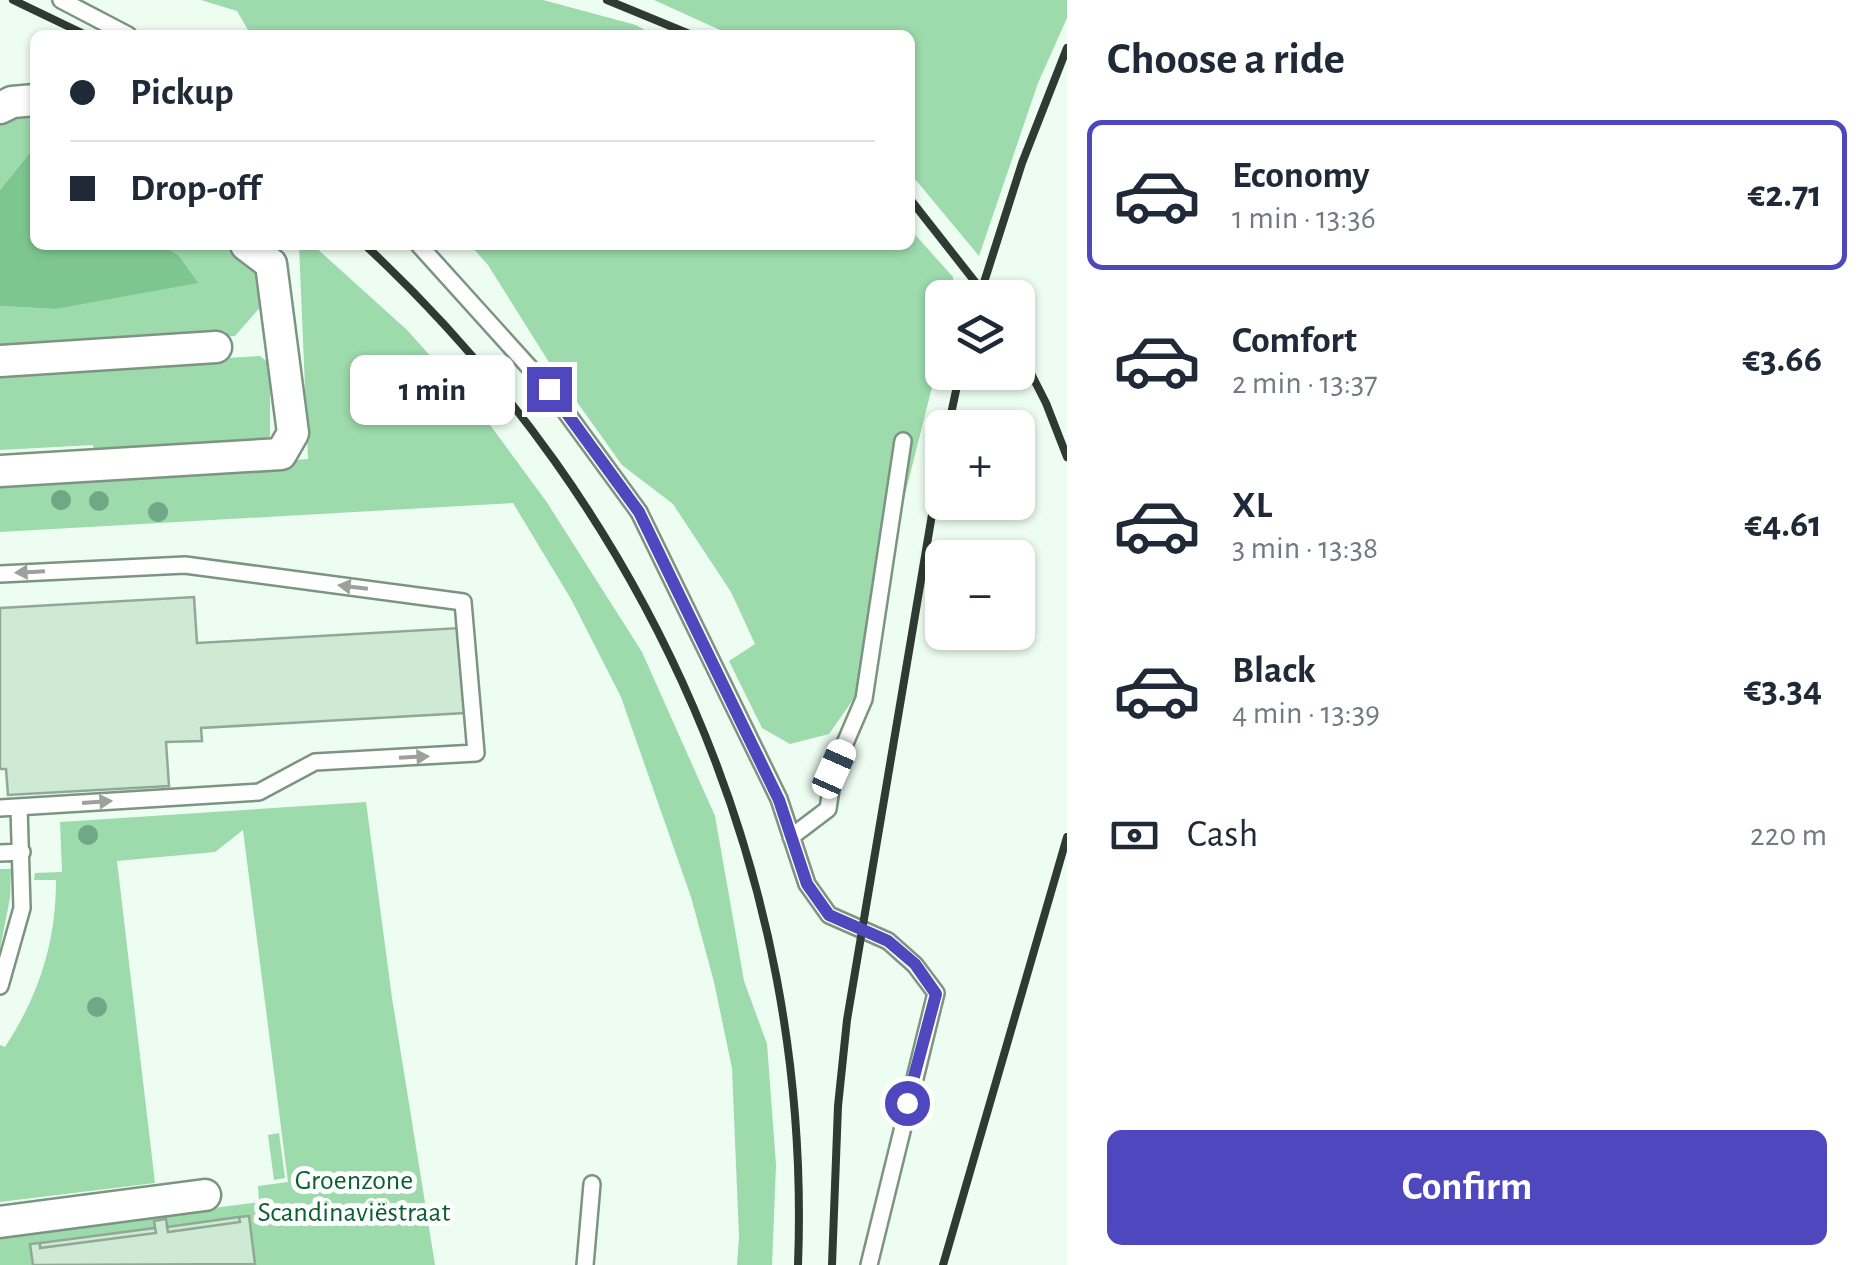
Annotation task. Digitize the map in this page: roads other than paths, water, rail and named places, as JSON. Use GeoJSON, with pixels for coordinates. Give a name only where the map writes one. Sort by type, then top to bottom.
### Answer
{"type":"FeatureCollection","features":[{"type":"Feature","properties":{"kind":"street"},"geometry":{"type":"LineString","coordinates":[[1,107],[30,101]]}},
{"type":"Feature","properties":{"kind":"street"},"geometry":{"type":"LineString","coordinates":[[0,471],[281,454],[293,433],[272,264],[253,250]]}},
{"type":"Feature","properties":{"kind":"street"},"geometry":{"type":"LineString","coordinates":[[0,362],[216,347]]}},
{"type":"Feature","properties":{"kind":"street"},"geometry":{"type":"LineString","coordinates":[[0,1222],[205,1195]]}},
{"type":"Feature","properties":{"kind":"lane"},"geometry":{"type":"LineString","coordinates":[[61,0],[118,30]]}},
{"type":"Feature","properties":{"kind":"lane"},"geometry":{"type":"LineString","coordinates":[[424,250],[549,389],[639,512],[779,800],[807,884],[829,915],[888,941],[915,964],[936,994],[869,1265]]}},
{"type":"Feature","properties":{"kind":"lane"},"geometry":{"type":"LineString","coordinates":[[791,837],[828,809],[834,769],[864,699],[903,441]]}},
{"type":"Feature","properties":{"kind":"lane"},"geometry":{"type":"LineString","coordinates":[[0,574],[185,565],[463,602],[476,753],[315,762],[260,792],[0,808]]}},
{"type":"Feature","properties":{"kind":"lane"},"geometry":{"type":"LineString","coordinates":[[0,986],[22,908],[20,807]]}},
{"type":"Feature","properties":{"kind":"lane"},"geometry":{"type":"LineString","coordinates":[[0,854],[22,852]]}},
{"type":"Feature","properties":{"kind":"lane"},"geometry":{"type":"LineString","coordinates":[[584,1265],[592,1184]]}},
{"type":"Feature","properties":{"kind":"railway"},"geometry":{"type":"LineString","coordinates":[[13,0],[76,30]]}},
{"type":"Feature","properties":{"kind":"railway"},"geometry":{"type":"LineString","coordinates":[[607,0],[680,30]]}},
{"type":"Feature","properties":{"kind":"railway"},"geometry":{"type":"LineString","coordinates":[[985,280],[1022,163],[1067,48]]}},
{"type":"Feature","properties":{"kind":"railway"},"geometry":{"type":"LineString","coordinates":[[915,205],[974,280]]}},
{"type":"Feature","properties":{"kind":"railway"},"geometry":{"type":"LineString","coordinates":[[370,250],[466,349],[555,461],[631,581],[694,708],[742,840],[777,978],[795,1120],[798,1265]]}},
{"type":"Feature","properties":{"kind":"railway"},"geometry":{"type":"LineString","coordinates":[[1035,381],[1067,457]]}},
{"type":"Feature","properties":{"kind":"railway"},"geometry":{"type":"LineString","coordinates":[[952,410],[956,390]]}},
{"type":"Feature","properties":{"kind":"railway"},"geometry":{"type":"LineString","coordinates":[[832,1265],[838,1106],[847,1020],[931,520]]}},
{"type":"Feature","properties":{"kind":"railway"},"geometry":{"type":"LineString","coordinates":[[943,1265],[1067,837]]}},
{"type":"Feature","properties":{"kind":"park label","name":"Groenzone Scandinaviëstraat"},"geometry":{"type":"Point","coordinates":[354,1197]}}]}
